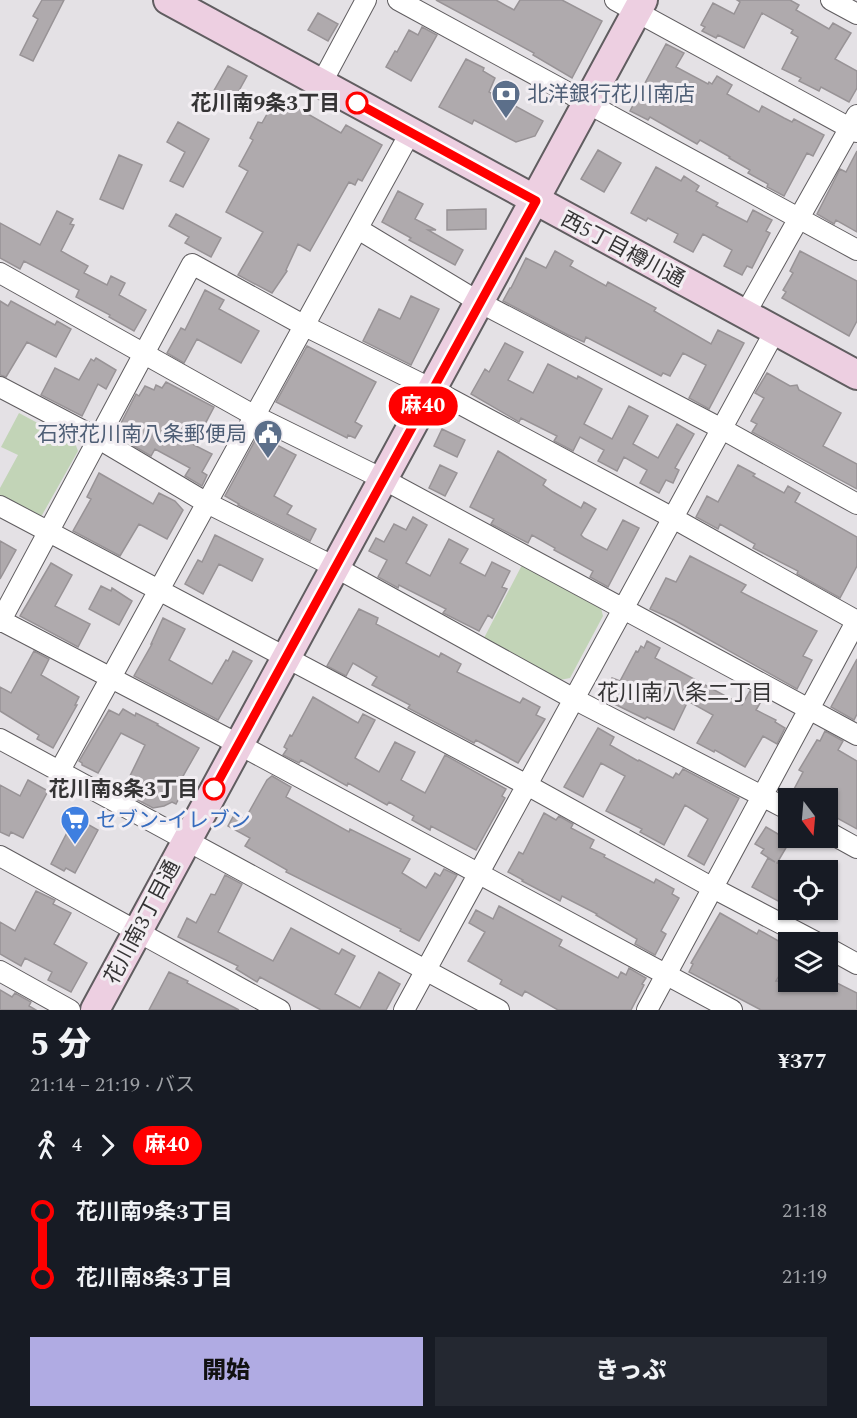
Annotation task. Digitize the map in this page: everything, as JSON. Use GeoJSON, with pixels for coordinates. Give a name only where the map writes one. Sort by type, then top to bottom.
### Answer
{"type":"FeatureCollection","features":[{"type":"Feature","properties":{"kind":"street","name":"西5丁目樽川通"},"geometry":{"type":"LineString","coordinates":[[168,0],[857,375]]}},
{"type":"Feature","properties":{"kind":"street"},"geometry":{"type":"LineString","coordinates":[[321,84],[366,0]]}},
{"type":"Feature","properties":{"kind":"street"},"geometry":{"type":"LineString","coordinates":[[398,0],[857,250]]}},
{"type":"Feature","properties":{"kind":"street"},"geometry":{"type":"LineString","coordinates":[[831,0],[857,14]]}},
{"type":"Feature","properties":{"kind":"street"},"geometry":{"type":"LineString","coordinates":[[632,4],[855,125],[798,217],[745,314]]}},
{"type":"Feature","properties":{"kind":"street","name":"花川南3丁目通"},"geometry":{"type":"LineString","coordinates":[[94,1010],[536,201],[588,102],[632,4]]}},
{"type":"Feature","properties":{"kind":"street"},"geometry":{"type":"LineString","coordinates":[[59,771],[410,133]]}},
{"type":"Feature","properties":{"kind":"street"},"geometry":{"type":"LineString","coordinates":[[358,229],[479,302],[722,429],[857,504]]}},
{"type":"Feature","properties":{"kind":"street"},"geometry":{"type":"LineString","coordinates":[[647,1010],[666,975],[713,888],[762,795],[857,621],[673,518],[432,389],[304,326],[192,264],[0,621],[238,744],[478,875],[666,975],[732,1010]]}},
{"type":"Feature","properties":{"kind":"street"},"geometry":{"type":"LineString","coordinates":[[0,273],[255,416],[383,478],[857,735]]}},
{"type":"Feature","properties":{"kind":"street"},"geometry":{"type":"LineString","coordinates":[[404,1010],[775,331]]}},
{"type":"Feature","properties":{"kind":"street"},"geometry":{"type":"LineString","coordinates":[[0,387],[99,439],[207,503],[335,567],[574,699],[778,804]]}},
{"type":"Feature","properties":{"kind":"street"},"geometry":{"type":"LineString","coordinates":[[0,506],[526,785],[797,932]]}},
{"type":"Feature","properties":{"kind":"street"},"geometry":{"type":"LineString","coordinates":[[0,739],[499,1010]]}},
{"type":"Feature","properties":{"kind":"street"},"geometry":{"type":"LineString","coordinates":[[838,838],[857,848]]}},
{"type":"Feature","properties":{"kind":"street"},"geometry":{"type":"LineString","coordinates":[[0,856],[280,1010]]}},
{"type":"Feature","properties":{"kind":"street"},"geometry":{"type":"LineString","coordinates":[[838,954],[857,964]]}},
{"type":"Feature","properties":{"kind":"street"},"geometry":{"type":"LineString","coordinates":[[0,971],[70,1010]]}},
{"type":"Feature","properties":{"kind":"green space"},"geometry":{"type":"Polygon","coordinates":[[[19,413],[75,443],[78,451],[41,517],[0,495],[0,488],[18,455],[1,447],[19,413]]]}},
{"type":"Feature","properties":{"kind":"green space"},"geometry":{"type":"Polygon","coordinates":[[[522,565],[601,608],[603,616],[570,678],[560,680],[523,670],[484,638],[522,565]]]}},
{"type":"Feature","properties":{"kind":"building"},"geometry":{"type":"Polygon","coordinates":[[[42,0],[64,0],[33,61],[20,55],[38,19],[33,16],[42,0]]]}},
{"type":"Feature","properties":{"kind":"building"},"geometry":{"type":"Polygon","coordinates":[[[436,0],[496,0],[514,10],[520,0],[562,0],[602,21],[572,78],[533,55],[534,53],[436,0]]]}},
{"type":"Feature","properties":{"kind":"building"},"geometry":{"type":"Polygon","coordinates":[[[737,0],[790,0],[799,5],[796,10],[829,29],[833,23],[851,33],[835,59],[857,71],[857,88],[849,102],[821,87],[819,91],[799,81],[801,78],[782,69],[798,37],[791,33],[793,30],[762,13],[744,48],[718,35],[716,38],[702,31],[705,27],[701,25],[713,3],[734,14],[740,2],[737,0]]]}},
{"type":"Feature","properties":{"kind":"building"},"geometry":{"type":"Polygon","coordinates":[[[318,13],[338,24],[328,41],[308,30],[318,13]]]}},
{"type":"Feature","properties":{"kind":"building"},"geometry":{"type":"Polygon","coordinates":[[[422,27],[437,35],[411,81],[386,67],[409,30],[418,35],[422,27]]]}},
{"type":"Feature","properties":{"kind":"building"},"geometry":{"type":"Polygon","coordinates":[[[666,44],[684,53],[676,67],[708,84],[709,82],[712,84],[717,76],[732,85],[727,94],[759,112],[762,106],[824,135],[813,156],[807,153],[784,196],[748,173],[750,170],[700,140],[697,144],[650,117],[648,120],[630,111],[666,44]]]}},
{"type":"Feature","properties":{"kind":"building"},"geometry":{"type":"Polygon","coordinates":[[[466,59],[484,68],[483,71],[495,78],[489,92],[543,121],[535,136],[516,142],[474,120],[472,124],[439,107],[466,59]]]}},
{"type":"Feature","properties":{"kind":"building"},"geometry":{"type":"Polygon","coordinates":[[[228,66],[247,76],[231,105],[212,94],[228,66]]]}},
{"type":"Feature","properties":{"kind":"building"},"geometry":{"type":"Polygon","coordinates":[[[278,97],[341,133],[346,125],[382,145],[362,181],[358,179],[355,185],[349,182],[310,251],[298,244],[287,271],[272,293],[238,275],[263,232],[226,212],[248,171],[239,166],[253,140],[250,138],[258,122],[262,123],[278,97]]]}},
{"type":"Feature","properties":{"kind":"building"},"geometry":{"type":"Polygon","coordinates":[[[178,122],[209,139],[183,187],[170,181],[185,152],[167,142],[178,122]]]}},
{"type":"Feature","properties":{"kind":"building"},"geometry":{"type":"Polygon","coordinates":[[[598,150],[621,163],[604,192],[581,179],[598,150]]]}},
{"type":"Feature","properties":{"kind":"building"},"geometry":{"type":"Polygon","coordinates":[[[857,151],[857,232],[836,220],[834,224],[817,214],[840,169],[846,172],[857,151]]]}},
{"type":"Feature","properties":{"kind":"building"},"geometry":{"type":"Polygon","coordinates":[[[119,155],[142,165],[123,209],[100,199],[119,155]]]}},
{"type":"Feature","properties":{"kind":"building"},"geometry":{"type":"Polygon","coordinates":[[[656,167],[681,181],[684,176],[699,186],[696,191],[718,203],[716,206],[747,222],[753,210],[772,220],[766,231],[770,233],[752,268],[747,266],[742,275],[724,266],[732,250],[703,234],[693,252],[674,242],[678,234],[648,218],[646,221],[631,213],[656,167]]]}},
{"type":"Feature","properties":{"kind":"building"},"geometry":{"type":"Polygon","coordinates":[[[398,191],[423,204],[415,219],[436,230],[428,230],[463,250],[455,265],[409,240],[411,238],[382,222],[398,191]]]}},
{"type":"Feature","properties":{"kind":"building"},"geometry":{"type":"Polygon","coordinates":[[[486,209],[486,229],[447,230],[447,210],[486,209]]]}},
{"type":"Feature","properties":{"kind":"building"},"geometry":{"type":"Polygon","coordinates":[[[57,211],[73,219],[70,224],[74,225],[61,251],[88,266],[84,273],[107,285],[111,276],[125,283],[119,295],[146,310],[134,331],[76,297],[79,290],[24,261],[20,269],[0,258],[0,223],[40,245],[57,211]]]}},
{"type":"Feature","properties":{"kind":"building"},"geometry":{"type":"Polygon","coordinates":[[[176,214],[221,238],[211,257],[185,243],[189,237],[169,226],[176,214]]]}},
{"type":"Feature","properties":{"kind":"building"},"geometry":{"type":"Polygon","coordinates":[[[555,251],[573,261],[570,266],[606,286],[608,282],[656,308],[654,311],[711,344],[718,330],[744,343],[709,409],[689,398],[706,365],[683,353],[670,376],[663,373],[661,376],[586,337],[584,342],[503,301],[526,258],[546,268],[555,251]]]}},
{"type":"Feature","properties":{"kind":"building"},"geometry":{"type":"Polygon","coordinates":[[[800,251],[857,281],[857,321],[849,336],[782,298],[786,292],[783,290],[793,273],[790,271],[800,251]]]}},
{"type":"Feature","properties":{"kind":"building"},"geometry":{"type":"Polygon","coordinates":[[[205,290],[224,300],[219,309],[259,331],[241,363],[197,339],[184,363],[167,353],[181,328],[185,330],[205,290]]]}},
{"type":"Feature","properties":{"kind":"building"},"geometry":{"type":"Polygon","coordinates":[[[411,296],[439,309],[411,365],[363,341],[379,309],[400,319],[411,296]]]}},
{"type":"Feature","properties":{"kind":"building"},"geometry":{"type":"Polygon","coordinates":[[[0,301],[8,306],[11,301],[55,325],[57,321],[71,329],[56,357],[27,342],[6,377],[0,375],[0,301]]]}},
{"type":"Feature","properties":{"kind":"building"},"geometry":{"type":"Polygon","coordinates":[[[505,343],[523,352],[508,380],[533,393],[548,364],[602,389],[584,424],[612,439],[629,406],[648,416],[633,444],[658,458],[677,424],[694,434],[675,468],[679,470],[673,483],[666,480],[659,493],[640,483],[647,470],[624,457],[617,471],[598,461],[604,450],[580,437],[573,451],[554,441],[557,436],[521,418],[519,422],[471,394],[485,369],[489,372],[505,343]]]}},
{"type":"Feature","properties":{"kind":"building"},"geometry":{"type":"Polygon","coordinates":[[[307,346],[376,382],[355,422],[362,426],[355,438],[348,435],[347,438],[276,402],[307,346]]]}},
{"type":"Feature","properties":{"kind":"building"},"geometry":{"type":"Polygon","coordinates":[[[96,358],[116,370],[106,389],[98,384],[82,416],[41,395],[55,368],[79,380],[91,359],[94,361],[96,358]]]}},
{"type":"Feature","properties":{"kind":"building"},"geometry":{"type":"Polygon","coordinates":[[[767,373],[790,386],[797,385],[799,390],[841,413],[823,446],[857,464],[857,489],[752,432],[757,424],[751,421],[764,398],[755,393],[767,373]]]}},
{"type":"Feature","properties":{"kind":"building"},"geometry":{"type":"Polygon","coordinates":[[[166,382],[214,407],[194,445],[212,454],[202,472],[207,475],[202,486],[185,476],[190,468],[155,449],[151,456],[115,435],[136,394],[139,396],[145,386],[154,390],[156,385],[162,388],[166,382]]]}},
{"type":"Feature","properties":{"kind":"building"},"geometry":{"type":"Polygon","coordinates":[[[442,429],[465,440],[457,457],[434,446],[442,429]]]}},
{"type":"Feature","properties":{"kind":"building"},"geometry":{"type":"Polygon","coordinates":[[[258,435],[296,455],[274,496],[292,506],[287,514],[316,529],[310,541],[238,505],[225,496],[258,435]]]}},
{"type":"Feature","properties":{"kind":"building"},"geometry":{"type":"Polygon","coordinates":[[[498,451],[546,480],[543,485],[553,492],[581,508],[584,502],[596,509],[581,535],[584,538],[607,550],[623,520],[639,528],[608,587],[590,577],[593,571],[554,550],[555,548],[532,535],[528,543],[491,524],[494,519],[470,507],[498,451]]]}},
{"type":"Feature","properties":{"kind":"building"},"geometry":{"type":"Polygon","coordinates":[[[440,465],[457,473],[445,496],[429,488],[440,465]]]}},
{"type":"Feature","properties":{"kind":"building"},"geometry":{"type":"Polygon","coordinates":[[[738,465],[784,493],[788,486],[800,493],[795,502],[857,537],[857,566],[840,598],[797,574],[798,571],[753,548],[755,544],[720,524],[718,529],[696,517],[707,496],[718,502],[738,465]]]}},
{"type":"Feature","properties":{"kind":"building"},"geometry":{"type":"Polygon","coordinates":[[[99,473],[153,504],[159,493],[175,501],[183,510],[167,539],[139,524],[120,556],[73,531],[91,499],[87,497],[99,473]]]}},
{"type":"Feature","properties":{"kind":"building"},"geometry":{"type":"Polygon","coordinates":[[[413,517],[427,525],[406,563],[430,576],[449,539],[468,549],[460,563],[485,576],[492,562],[510,571],[502,587],[507,589],[492,618],[488,615],[479,631],[443,613],[446,609],[378,577],[387,560],[369,551],[376,538],[384,542],[394,524],[406,530],[413,517]]]}},
{"type":"Feature","properties":{"kind":"building"},"geometry":{"type":"Polygon","coordinates":[[[215,535],[263,559],[252,581],[219,564],[203,594],[185,584],[198,560],[202,562],[215,535]]]}},
{"type":"Feature","properties":{"kind":"building"},"geometry":{"type":"Polygon","coordinates":[[[0,541],[16,550],[0,579],[0,541]]]}},
{"type":"Feature","properties":{"kind":"building"},"geometry":{"type":"Polygon","coordinates":[[[690,556],[746,585],[741,592],[817,631],[803,656],[812,660],[797,689],[674,620],[650,609],[666,578],[676,582],[690,556]]]}},
{"type":"Feature","properties":{"kind":"building"},"geometry":{"type":"Polygon","coordinates":[[[51,563],[72,575],[55,606],[90,624],[78,647],[20,616],[51,563]]]}},
{"type":"Feature","properties":{"kind":"building"},"geometry":{"type":"Polygon","coordinates":[[[101,586],[111,591],[112,588],[132,601],[119,625],[89,609],[101,586]]]}},
{"type":"Feature","properties":{"kind":"building"},"geometry":{"type":"Polygon","coordinates":[[[359,609],[378,618],[376,624],[439,657],[441,653],[461,664],[457,672],[520,703],[523,698],[540,707],[536,715],[545,719],[518,763],[408,708],[410,705],[372,685],[377,677],[353,663],[346,676],[327,666],[359,609]]]}},
{"type":"Feature","properties":{"kind":"building"},"geometry":{"type":"Polygon","coordinates":[[[163,618],[185,629],[169,660],[212,684],[233,651],[252,661],[218,720],[134,676],[163,618]]]}},
{"type":"Feature","properties":{"kind":"building"},"geometry":{"type":"Polygon","coordinates":[[[647,641],[660,648],[655,658],[742,705],[750,691],[763,698],[756,710],[776,720],[775,722],[785,728],[777,744],[763,736],[745,767],[697,743],[713,715],[688,701],[674,730],[602,698],[612,678],[620,681],[636,651],[638,652],[641,646],[644,648],[647,641]]]}},
{"type":"Feature","properties":{"kind":"building"},"geometry":{"type":"Polygon","coordinates":[[[34,651],[49,659],[41,675],[79,697],[75,705],[77,705],[53,748],[37,739],[39,735],[0,711],[0,687],[11,693],[34,651]]]}},
{"type":"Feature","properties":{"kind":"building"},"geometry":{"type":"Polygon","coordinates":[[[857,659],[857,714],[854,720],[831,707],[857,659]]]}},
{"type":"Feature","properties":{"kind":"building"},"geometry":{"type":"Polygon","coordinates":[[[313,697],[358,723],[363,714],[375,720],[355,758],[379,772],[395,742],[415,752],[401,780],[425,793],[445,755],[506,789],[502,796],[505,798],[476,850],[431,826],[430,830],[412,820],[414,816],[389,802],[387,805],[301,760],[299,763],[283,755],[290,735],[292,736],[313,697]]]}},
{"type":"Feature","properties":{"kind":"building"},"geometry":{"type":"Polygon","coordinates":[[[123,709],[158,724],[199,748],[182,778],[188,781],[176,804],[172,802],[153,808],[132,797],[139,785],[128,780],[145,745],[121,733],[98,773],[79,761],[109,710],[119,715],[123,709]]]}},
{"type":"Feature","properties":{"kind":"building"},"geometry":{"type":"Polygon","coordinates":[[[598,728],[614,737],[610,745],[638,761],[673,778],[683,769],[739,798],[704,865],[688,856],[708,819],[685,805],[664,845],[640,832],[642,829],[606,811],[625,776],[601,763],[583,797],[564,787],[598,728]]]}},
{"type":"Feature","properties":{"kind":"building"},"geometry":{"type":"Polygon","coordinates":[[[825,731],[843,741],[838,750],[857,761],[857,829],[838,819],[838,788],[795,788],[803,772],[799,770],[817,740],[820,741],[825,731]]]}},
{"type":"Feature","properties":{"kind":"building"},"geometry":{"type":"Polygon","coordinates":[[[272,776],[291,787],[286,797],[349,832],[350,829],[410,859],[402,873],[426,888],[435,873],[440,876],[444,869],[457,875],[419,941],[400,931],[401,929],[286,872],[287,870],[245,846],[250,838],[228,826],[235,813],[245,819],[267,780],[272,776]]]}},
{"type":"Feature","properties":{"kind":"building"},"geometry":{"type":"Polygon","coordinates":[[[28,780],[48,791],[23,838],[11,832],[9,836],[0,832],[0,785],[20,796],[28,780]]]}},
{"type":"Feature","properties":{"kind":"building"},"geometry":{"type":"Polygon","coordinates":[[[544,813],[556,820],[559,816],[573,824],[571,828],[594,840],[590,848],[605,855],[604,857],[654,883],[656,879],[674,889],[672,894],[679,898],[661,931],[666,934],[655,955],[635,944],[637,939],[597,914],[562,896],[560,901],[508,872],[519,852],[523,854],[544,813]]]}},
{"type":"Feature","properties":{"kind":"building","name":"セブン-イレブン"},"geometry":{"type":"Polygon","coordinates":[[[75,817],[98,830],[75,873],[66,868],[64,871],[51,864],[75,817]]]}},
{"type":"Feature","properties":{"kind":"building"},"geometry":{"type":"Polygon","coordinates":[[[766,827],[778,834],[778,848],[786,848],[777,863],[778,901],[752,887],[768,858],[775,862],[761,853],[764,849],[755,844],[766,827]]]}},
{"type":"Feature","properties":{"kind":"building"},"geometry":{"type":"Polygon","coordinates":[[[225,875],[242,884],[218,932],[273,961],[291,928],[339,954],[342,949],[355,956],[335,994],[360,1008],[379,972],[400,984],[386,1010],[321,1010],[260,977],[257,982],[236,969],[238,966],[178,937],[187,918],[196,923],[211,894],[215,895],[225,875]]]}},
{"type":"Feature","properties":{"kind":"building"},"geometry":{"type":"Polygon","coordinates":[[[36,891],[55,900],[53,904],[71,913],[54,944],[87,963],[71,992],[48,980],[52,972],[25,958],[21,966],[0,954],[0,922],[15,931],[36,891]]]}},
{"type":"Feature","properties":{"kind":"building"},"geometry":{"type":"Polygon","coordinates":[[[499,906],[562,940],[559,946],[618,978],[621,972],[626,975],[629,968],[646,978],[631,1010],[558,1010],[525,991],[522,996],[500,984],[502,980],[468,961],[485,932],[469,923],[476,910],[493,919],[499,906]]]}},
{"type":"Feature","properties":{"kind":"building"},"geometry":{"type":"Polygon","coordinates":[[[720,913],[757,934],[759,930],[778,941],[778,978],[776,981],[778,981],[778,992],[838,992],[838,984],[857,993],[857,1010],[761,1010],[689,972],[693,964],[691,963],[720,913]]]}},
{"type":"Feature","properties":{"kind":"building"},"geometry":{"type":"Polygon","coordinates":[[[169,972],[188,981],[187,983],[239,1010],[149,1010],[169,972]]]}},
{"type":"Feature","properties":{"kind":"building"},"geometry":{"type":"Polygon","coordinates":[[[0,990],[12,997],[15,993],[31,1002],[29,1006],[36,1010],[0,1010],[0,990]]]}},
{"type":"Feature","properties":{"kind":"bus line","name":"麻40"},"geometry":{"type":"LineString","coordinates":[[214,789],[536,201],[357,103]]}},
{"type":"Feature","properties":{"kind":"place","name":"花川南9条3丁目"},"geometry":{"type":"Point","coordinates":[357,103]}},
{"type":"Feature","properties":{"kind":"place","name":"北洋銀行花川南店"},"geometry":{"type":"Point","coordinates":[506,120]}},
{"type":"Feature","properties":{"kind":"place","name":"石狩花川南八条郵便局"},"geometry":{"type":"Point","coordinates":[268,460]}},
{"type":"Feature","properties":{"kind":"place","name":"花川南8条3丁目"},"geometry":{"type":"Point","coordinates":[214,789]}},
{"type":"Feature","properties":{"kind":"place","name":"セブン-イレブン"},"geometry":{"type":"Point","coordinates":[75,846]}},
{"type":"Feature","properties":{"kind":"district","name":"花川南八条二丁目"},"geometry":{"type":"Point","coordinates":[685,692]}}]}
